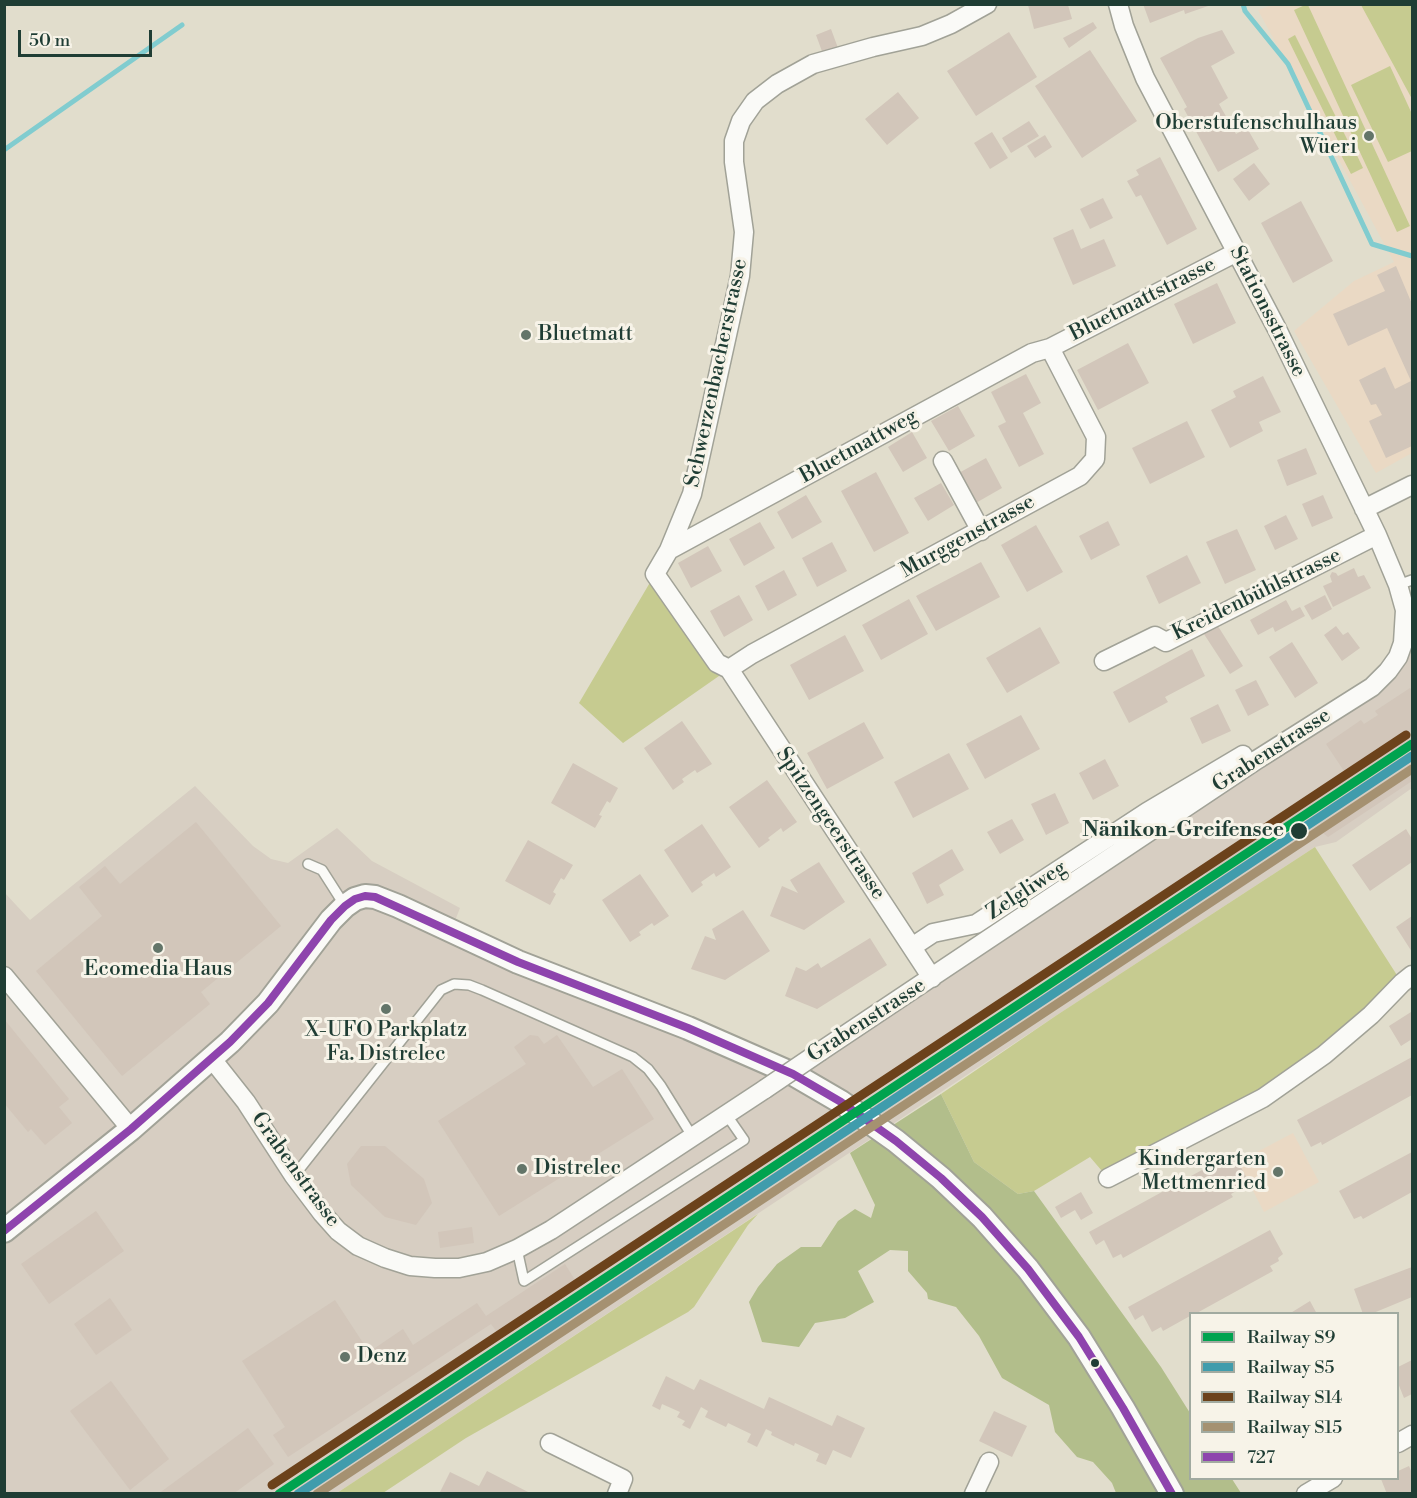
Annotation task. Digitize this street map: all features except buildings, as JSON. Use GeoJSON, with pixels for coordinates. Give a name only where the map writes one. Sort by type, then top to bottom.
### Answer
{"type":"FeatureCollection","features":[{"type":"Feature","properties":{"kind":"street","name":"Schwerzenbacherstrasse"},"geometry":{"type":"LineString","coordinates":[[655,574],[669,550],[695,484],[740,276],[744,232],[734,162],[734,141],[741,121],[755,101],[813,64],[922,36],[951,24],[987,4]]}},
{"type":"Feature","properties":{"kind":"street","name":"Stationsstrasse"},"geometry":{"type":"LineString","coordinates":[[1118,4],[1124,26],[1145,78],[1277,329],[1377,535],[1405,582],[1405,624]]}},
{"type":"Feature","properties":{"kind":"street","name":"Bluetmattstrasse"},"geometry":{"type":"LineString","coordinates":[[1050,348],[1237,252]]}},
{"type":"Feature","properties":{"kind":"street","name":"Bluetmattweg"},"geometry":{"type":"LineString","coordinates":[[669,550],[1032,352],[1050,348]]}},
{"type":"Feature","properties":{"kind":"street","name":"Murggenstrasse"},"geometry":{"type":"LineString","coordinates":[[729,669],[752,654],[1080,476],[1095,459],[1096,437],[1050,348]]}},
{"type":"Feature","properties":{"kind":"street"},"geometry":{"type":"LineString","coordinates":[[944,461],[981,531]]}},
{"type":"Feature","properties":{"kind":"street"},"geometry":{"type":"LineString","coordinates":[[1364,509],[1413,485]]}},
{"type":"Feature","properties":{"kind":"street","name":"Kreidenbühlstrasse"},"geometry":{"type":"LineString","coordinates":[[1104,661],[1155,636],[1166,642],[1377,535]]}},
{"type":"Feature","properties":{"kind":"street","name":"Spitzengeerstrasse"},"geometry":{"type":"LineString","coordinates":[[655,574],[717,663],[729,669],[932,978]]}},
{"type":"Feature","properties":{"kind":"street","name":"Grabenstrasse"},"geometry":{"type":"LineString","coordinates":[[212,1059],[246,1102],[294,1176],[322,1213],[338,1231],[358,1246],[410,1266],[459,1268],[487,1262],[517,1250],[551,1230],[1258,759],[1372,687],[1398,657],[1403,643],[1405,624]]}},
{"type":"Feature","properties":{"kind":"street","name":"Zelgliweg"},"geometry":{"type":"LineString","coordinates":[[912,947],[933,933],[976,924],[1147,812],[1204,779],[1315,707],[1341,696],[1351,701]]}},
{"type":"Feature","properties":{"kind":"street"},"geometry":{"type":"LineString","coordinates":[[4,1231],[131,1129],[212,1059],[268,1003],[331,920],[345,906],[365,896],[386,900],[518,962],[688,1028],[793,1074],[841,1102],[896,1141],[941,1178],[982,1217],[1028,1269],[1084,1346],[1123,1408],[1172,1494]]}},
{"type":"Feature","properties":{"kind":"street"},"geometry":{"type":"LineString","coordinates":[[1108,1178],[1263,1098],[1324,1055],[1413,975]]}},
{"type":"Feature","properties":{"kind":"street"},"geometry":{"type":"LineString","coordinates":[[4,976],[131,1129]]}},
{"type":"Feature","properties":{"kind":"street"},"geometry":{"type":"LineString","coordinates":[[1399,1442],[1413,1435]]}},
{"type":"Feature","properties":{"kind":"street"},"geometry":{"type":"LineString","coordinates":[[550,1443],[623,1479],[617,1494]]}},
{"type":"Feature","properties":{"kind":"street"},"geometry":{"type":"LineString","coordinates":[[974,1494],[989,1462]]}},
{"type":"Feature","properties":{"kind":"street"},"geometry":{"type":"LineString","coordinates":[[1306,1494],[1331,1480]]}},
{"type":"Feature","properties":{"kind":"lane"},"geometry":{"type":"LineString","coordinates":[[308,864],[322,870],[345,906]]}},
{"type":"Feature","properties":{"kind":"lane"},"geometry":{"type":"LineString","coordinates":[[294,1176],[441,990],[454,984],[469,985],[633,1057],[648,1069],[661,1086],[692,1136]]}},
{"type":"Feature","properties":{"kind":"lane"},"geometry":{"type":"LineString","coordinates":[[517,1250],[525,1281],[744,1140],[726,1114]]}},
{"type":"Feature","properties":{"kind":"shaded area","name":"Oberstufenschulhaus Wüeri"},"geometry":{"type":"Polygon","coordinates":[[[1274,4],[1412,5],[1412,453],[1376,473],[1294,331],[1354,281],[1394,262],[1258,10],[1274,4]]]}},
{"type":"Feature","properties":{"kind":"shaded area"},"geometry":{"type":"Polygon","coordinates":[[[1412,625],[1412,788],[1336,842],[1315,847],[1057,1015],[337,1493],[5,1493],[4,892],[30,920],[195,786],[253,846],[271,859],[288,863],[337,828],[372,861],[460,908],[451,931],[793,1074],[1372,687],[1412,625]]]}},
{"type":"Feature","properties":{"kind":"shaded area","name":"Kindergarten Mettmenried"},"geometry":{"type":"Polygon","coordinates":[[[1293,1133],[1319,1182],[1264,1212],[1238,1162],[1293,1133]]]}},
{"type":"Feature","properties":{"kind":"green space"},"geometry":{"type":"Polygon","coordinates":[[[1308,5],[1410,226],[1397,232],[1294,10],[1308,5]]]}},
{"type":"Feature","properties":{"kind":"green space"},"geometry":{"type":"Polygon","coordinates":[[[1361,5],[1412,5],[1412,99],[1361,5]]]}},
{"type":"Feature","properties":{"kind":"green space"},"geometry":{"type":"Polygon","coordinates":[[[1295,35],[1363,168],[1351,174],[1339,151],[1342,149],[1288,39],[1295,35]]]}},
{"type":"Feature","properties":{"kind":"green space"},"geometry":{"type":"Polygon","coordinates":[[[1390,66],[1412,114],[1412,151],[1388,162],[1351,85],[1390,66]]]}},
{"type":"Feature","properties":{"kind":"green space"},"geometry":{"type":"Polygon","coordinates":[[[655,574],[729,669],[623,743],[579,703],[655,574]]]}},
{"type":"Feature","properties":{"kind":"green space"},"geometry":{"type":"Polygon","coordinates":[[[1315,847],[1402,983],[1324,1055],[1108,1178],[1090,1157],[1034,1191],[1018,1194],[974,1162],[941,1094],[1057,1015],[1315,847]]]}},
{"type":"Feature","properties":{"kind":"green space"},"geometry":{"type":"Polygon","coordinates":[[[941,1094],[974,1162],[1018,1194],[1034,1191],[1161,1367],[1189,1411],[1189,1480],[1233,1480],[1241,1493],[1116,1493],[1112,1483],[1093,1462],[1077,1457],[1055,1432],[1049,1405],[1002,1378],[979,1336],[956,1307],[928,1299],[927,1293],[908,1271],[908,1251],[890,1250],[858,1271],[874,1302],[845,1318],[815,1323],[799,1347],[762,1342],[749,1302],[777,1264],[801,1247],[821,1247],[838,1221],[855,1209],[871,1218],[875,1205],[850,1153],[941,1094]]]}},
{"type":"Feature","properties":{"kind":"green space"},"geometry":{"type":"Polygon","coordinates":[[[758,1214],[748,1225],[694,1307],[688,1312],[466,1438],[383,1493],[337,1493],[758,1214]]]}},
{"type":"Feature","properties":{"kind":"waterway"},"geometry":{"type":"LineString","coordinates":[[1243,4],[1245,11],[1288,64],[1372,244],[1412,256]]}},
{"type":"Feature","properties":{"kind":"waterway"},"geometry":{"type":"LineString","coordinates":[[4,150],[182,25]]}},
{"type":"Feature","properties":{"kind":"rail line","name":"S14"},"geometry":{"type":"LineString","coordinates":[[272,1485],[1406,735]]}},
{"type":"Feature","properties":{"kind":"rail line","name":"S9"},"geometry":{"type":"LineString","coordinates":[[279,1494],[1412,744]]}},
{"type":"Feature","properties":{"kind":"rail line","name":"S5"},"geometry":{"type":"LineString","coordinates":[[298,1494],[1412,756]]}},
{"type":"Feature","properties":{"kind":"rail line","name":"S15"},"geometry":{"type":"LineString","coordinates":[[317,1494],[1412,769]]}},
{"type":"Feature","properties":{"kind":"transit line","name":"727"},"geometry":{"type":"LineString","coordinates":[[4,1231],[131,1129],[230,1042],[268,1003],[331,920],[345,906],[355,899],[365,896],[375,897],[518,962],[688,1028],[793,1074],[841,1102],[896,1141],[941,1178],[982,1217],[1028,1269],[1079,1337],[1172,1494]]}},
{"type":"Feature","properties":{"kind":"place","name":"Oberstufenschulhaus Wüeri"},"geometry":{"type":"Point","coordinates":[1369,136]}},
{"type":"Feature","properties":{"kind":"place","name":"Bluetmatt"},"geometry":{"type":"Point","coordinates":[526,335]}},
{"type":"Feature","properties":{"kind":"place","name":"Nänikon-Greifensee"},"geometry":{"type":"Point","coordinates":[1299,831]}},
{"type":"Feature","properties":{"kind":"place","name":"Ecomedia Haus"},"geometry":{"type":"Point","coordinates":[158,948]}},
{"type":"Feature","properties":{"kind":"place","name":"X-UFO Parkplatz Fa. Distrelec"},"geometry":{"type":"Point","coordinates":[386,1009]}},
{"type":"Feature","properties":{"kind":"place","name":"Distrelec"},"geometry":{"type":"Point","coordinates":[522,1169]}},
{"type":"Feature","properties":{"kind":"place","name":"Kindergarten Mettmenried"},"geometry":{"type":"Point","coordinates":[1278,1172]}},
{"type":"Feature","properties":{"kind":"place","name":"Denz"},"geometry":{"type":"Point","coordinates":[345,1357]}}]}
